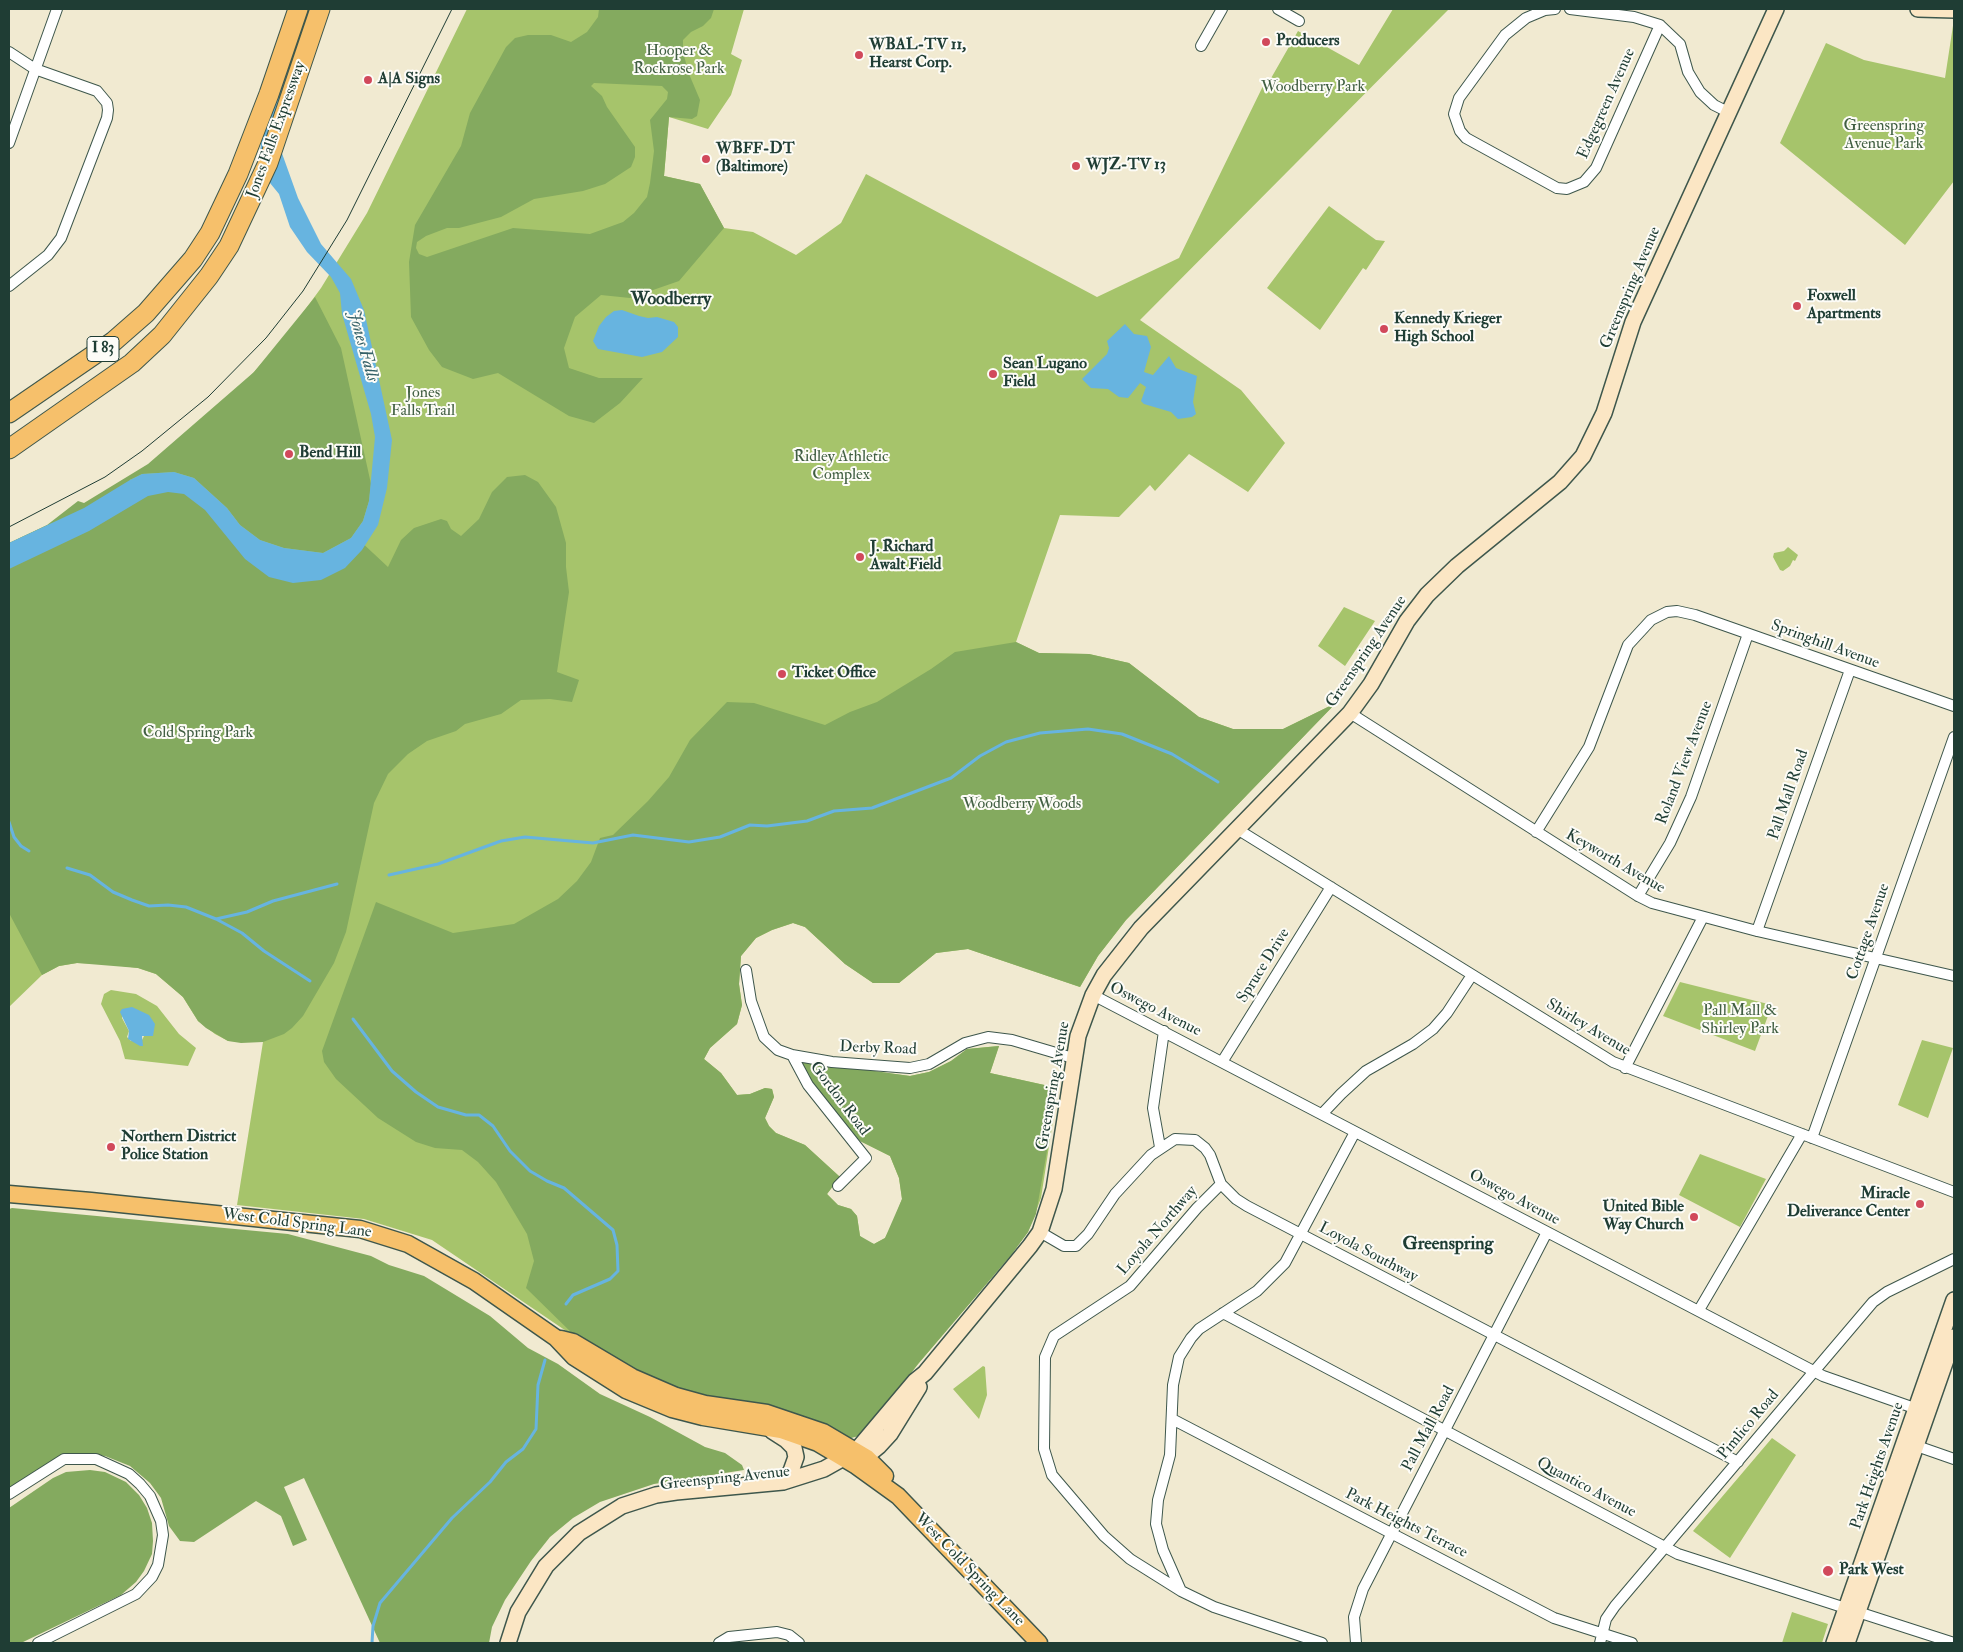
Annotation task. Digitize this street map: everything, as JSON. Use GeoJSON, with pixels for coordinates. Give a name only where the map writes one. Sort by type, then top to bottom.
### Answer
{"type":"FeatureCollection","features":[{"type":"Feature","properties":{"kind":"highway","name":"Jones Falls Expressway"},"geometry":{"type":"LineString","coordinates":[[9,413],[114,341],[167,291],[193,259],[210,233],[238,174],[269,94],[298,9]]}},
{"type":"Feature","properties":{"kind":"highway","name":"Jones Falls Expressway"},"geometry":{"type":"LineString","coordinates":[[9,449],[106,383],[162,335],[209,276],[229,246],[268,163],[320,9]]}},
{"type":"Feature","properties":{"kind":"main road","name":"Greenspring Avenue"},"geometry":{"type":"LineString","coordinates":[[599,1520],[660,1503],[788,1491],[831,1477],[856,1458],[914,1381],[925,1373],[1040,1232],[1054,1189],[1073,1058],[1078,1036],[1093,995],[1104,975],[1126,944],[1350,713],[1371,684],[1407,621],[1427,595],[1457,566],[1560,482],[1583,456],[1604,413],[1633,322],[1776,9]]}},
{"type":"Feature","properties":{"kind":"main road"},"geometry":{"type":"LineString","coordinates":[[1918,9],[1954,10]]}},
{"type":"Feature","properties":{"kind":"main road","name":"West Cold Spring Lane"},"geometry":{"type":"LineString","coordinates":[[9,1194],[360,1229],[408,1244],[426,1252],[474,1281],[556,1338],[574,1357],[602,1376],[643,1397],[703,1417],[764,1427],[802,1437],[856,1458]]}},
{"type":"Feature","properties":{"kind":"main road","name":"Park Heights Avenue"},"geometry":{"type":"LineString","coordinates":[[1834,1643],[1852,1609],[1911,1444],[1954,1300]]}},
{"type":"Feature","properties":{"kind":"main road","name":"Park Heights Avenue"},"geometry":{"type":"LineString","coordinates":[[1922,1411],[1954,1337]]}},
{"type":"Feature","properties":{"kind":"main road","name":"West Cold Spring Lane"},"geometry":{"type":"LineString","coordinates":[[556,1338],[573,1342],[632,1378],[676,1396],[705,1404],[767,1414],[795,1421],[823,1432],[856,1458],[898,1496],[1039,1643]]}},
{"type":"Feature","properties":{"kind":"main road"},"geometry":{"type":"LineString","coordinates":[[764,1427],[786,1440],[794,1448],[796,1461],[783,1482]]}},
{"type":"Feature","properties":{"kind":"main road","name":"Greenspring Avenue"},"geometry":{"type":"LineString","coordinates":[[508,1643],[518,1612],[536,1580],[568,1543],[622,1506],[656,1495],[697,1489],[783,1482],[802,1478],[856,1458]]}},
{"type":"Feature","properties":{"kind":"main road","name":"Park Heights Avenue"},"geometry":{"type":"LineString","coordinates":[[1847,1643],[1852,1609]]}},
{"type":"Feature","properties":{"kind":"street"},"geometry":{"type":"LineString","coordinates":[[9,143],[57,9]]}},
{"type":"Feature","properties":{"kind":"street"},"geometry":{"type":"LineString","coordinates":[[1201,46],[1222,9]]}},
{"type":"Feature","properties":{"kind":"street"},"geometry":{"type":"LineString","coordinates":[[1278,9],[1299,21]]}},
{"type":"Feature","properties":{"kind":"street","name":"Edgegreen Avenue"},"geometry":{"type":"LineString","coordinates":[[1555,9],[1536,13],[1516,25],[1498,43],[1459,98],[1454,114],[1460,131],[1466,138],[1558,188],[1567,189],[1584,182],[1596,168],[1660,25]]}},
{"type":"Feature","properties":{"kind":"street"},"geometry":{"type":"LineString","coordinates":[[1570,9],[1634,17],[1660,25],[1680,44],[1688,72],[1700,92],[1714,105],[1728,112]]}},
{"type":"Feature","properties":{"kind":"street"},"geometry":{"type":"LineString","coordinates":[[9,52],[35,69],[97,91],[107,103],[108,110],[107,118],[61,238],[48,254],[9,286]]}},
{"type":"Feature","properties":{"kind":"street","name":"Springhill Avenue"},"geometry":{"type":"LineString","coordinates":[[1536,832],[1589,746],[1628,645],[1650,620],[1667,612],[1685,612],[1954,706]]}},
{"type":"Feature","properties":{"kind":"street","name":"Roland View Avenue"},"geometry":{"type":"LineString","coordinates":[[1638,896],[1685,812],[1748,634]]}},
{"type":"Feature","properties":{"kind":"street","name":"Pall Mall Road"},"geometry":{"type":"LineString","coordinates":[[1758,931],[1850,670]]}},
{"type":"Feature","properties":{"kind":"street","name":"Keyworth Avenue"},"geometry":{"type":"LineString","coordinates":[[1350,713],[1638,896],[1665,908],[1954,976]]}},
{"type":"Feature","properties":{"kind":"street","name":"Cottage Avenue"},"geometry":{"type":"LineString","coordinates":[[1698,1310],[1807,1136],[1876,958],[1954,737]]}},
{"type":"Feature","properties":{"kind":"street","name":"Shirley Avenue"},"geometry":{"type":"LineString","coordinates":[[1237,829],[1625,1068],[1954,1192]]}},
{"type":"Feature","properties":{"kind":"street","name":"Spruce Drive"},"geometry":{"type":"LineString","coordinates":[[1222,1062],[1331,887]]}},
{"type":"Feature","properties":{"kind":"street"},"geometry":{"type":"LineString","coordinates":[[1625,1068],[1703,917]]}},
{"type":"Feature","properties":{"kind":"street","name":"Derby Road"},"geometry":{"type":"LineString","coordinates":[[746,970],[751,1001],[764,1037],[774,1048],[792,1055],[842,1063],[910,1068],[929,1064],[965,1043],[988,1037],[1012,1040],[1073,1058]]}},
{"type":"Feature","properties":{"kind":"street"},"geometry":{"type":"LineString","coordinates":[[1322,1114],[1366,1071],[1413,1044],[1433,1029],[1447,1013],[1472,975]]}},
{"type":"Feature","properties":{"kind":"street","name":"Oswego Avenue"},"geometry":{"type":"LineString","coordinates":[[1093,995],[1814,1371],[1922,1411]]}},
{"type":"Feature","properties":{"kind":"street"},"geometry":{"type":"LineString","coordinates":[[1160,1147],[1153,1108],[1164,1031]]}},
{"type":"Feature","properties":{"kind":"street","name":"Gordon Road"},"geometry":{"type":"LineString","coordinates":[[792,1055],[808,1085],[866,1158],[838,1186]]}},
{"type":"Feature","properties":{"kind":"street"},"geometry":{"type":"LineString","coordinates":[[1182,1591],[1163,1550],[1156,1524],[1158,1500],[1170,1455],[1173,1385],[1179,1357],[1199,1329],[1270,1279],[1292,1254],[1355,1132]]}},
{"type":"Feature","properties":{"kind":"street","name":"Loyola Southway"},"geometry":{"type":"LineString","coordinates":[[1040,1232],[1064,1246],[1076,1246],[1088,1234],[1115,1194],[1160,1147],[1182,1138],[1200,1143],[1210,1155],[1221,1184],[1236,1199],[1738,1462]]}},
{"type":"Feature","properties":{"kind":"street","name":"Loyola Northway"},"geometry":{"type":"LineString","coordinates":[[1221,1184],[1185,1221],[1130,1286],[1054,1336],[1045,1357],[1042,1438],[1052,1475],[1115,1547],[1130,1559],[1182,1591],[1232,1614],[1322,1643]]}},
{"type":"Feature","properties":{"kind":"street","name":"Pall Mall Road"},"geometry":{"type":"LineString","coordinates":[[1356,1643],[1353,1628],[1355,1608],[1444,1430],[1547,1232]]}},
{"type":"Feature","properties":{"kind":"street","name":"Pimlico Road"},"geometry":{"type":"LineString","coordinates":[[1601,1639],[1610,1612],[1878,1297],[1954,1259]]}},
{"type":"Feature","properties":{"kind":"street","name":"Quantico Avenue"},"geometry":{"type":"LineString","coordinates":[[1223,1313],[1678,1554],[1954,1643]]}},
{"type":"Feature","properties":{"kind":"street","name":"Park Heights Terrace"},"geometry":{"type":"LineString","coordinates":[[1172,1419],[1554,1618],[1601,1639],[1632,1643]]}},
{"type":"Feature","properties":{"kind":"street"},"geometry":{"type":"LineString","coordinates":[[1911,1444],[1954,1459]]}},
{"type":"Feature","properties":{"kind":"street"},"geometry":{"type":"LineString","coordinates":[[9,1494],[64,1459],[96,1459],[115,1466],[140,1484],[150,1496],[160,1521],[163,1535],[158,1565],[152,1577],[136,1594],[38,1643]]}},
{"type":"Feature","properties":{"kind":"street"},"geometry":{"type":"LineString","coordinates":[[720,1643],[729,1637],[777,1632],[788,1635],[799,1643]]}},
{"type":"Feature","properties":{"kind":"green space"},"geometry":{"type":"Polygon","coordinates":[[[467,9],[744,9],[731,54],[742,60],[731,95],[708,129],[669,117],[664,176],[700,184],[724,228],[753,232],[796,255],[841,223],[866,174],[1097,297],[1179,258],[1263,86],[1266,87],[1298,31],[1359,65],[1393,9],[1449,9],[1140,320],[1241,390],[1285,443],[1248,492],[1189,454],[1155,491],[1150,485],[1119,517],[1060,515],[1016,642],[1039,653],[1089,654],[1129,663],[1199,717],[1233,729],[1283,729],[1336,703],[1126,920],[1098,956],[1080,987],[968,949],[936,953],[899,983],[873,983],[845,964],[805,927],[793,923],[756,938],[741,956],[739,984],[742,1005],[737,1024],[710,1048],[704,1059],[721,1073],[737,1095],[750,1094],[765,1088],[772,1089],[774,1097],[765,1118],[769,1126],[776,1133],[805,1145],[840,1177],[827,1194],[838,1205],[851,1209],[857,1216],[860,1236],[866,1241],[874,1244],[885,1238],[892,1225],[902,1199],[899,1178],[890,1156],[860,1141],[835,1066],[910,1076],[929,1072],[951,1061],[967,1049],[999,1046],[990,1073],[1058,1088],[1041,1198],[1028,1232],[1011,1255],[918,1364],[869,1427],[851,1438],[578,1339],[432,1240],[364,1219],[237,1205],[263,1042],[228,1041],[215,1034],[198,1021],[183,997],[156,974],[138,968],[106,964],[77,963],[59,966],[42,975],[9,1007],[9,543],[84,508],[130,480],[187,437],[240,388],[288,333],[321,288],[367,213],[467,9]]]}},
{"type":"Feature","properties":{"kind":"green space","name":"Hooper & Rockrose Park"},"geometry":{"type":"Polygon","coordinates":[[[599,9],[714,9],[711,18],[703,26],[691,32],[683,40],[683,52],[689,74],[700,100],[697,116],[692,119],[669,117],[664,176],[700,184],[724,228],[679,281],[630,298],[601,295],[575,317],[564,348],[569,368],[599,378],[643,378],[620,403],[594,423],[569,416],[498,373],[473,379],[442,367],[429,350],[411,317],[409,262],[415,225],[461,146],[470,113],[506,47],[515,38],[528,35],[551,35],[571,42],[587,32],[598,17],[599,9]],[[594,83],[591,86],[602,96],[607,107],[635,147],[635,157],[631,167],[605,184],[583,191],[534,199],[501,217],[459,228],[447,228],[426,236],[417,242],[416,248],[419,254],[427,257],[513,228],[590,234],[623,222],[634,213],[647,197],[654,151],[650,120],[667,99],[668,92],[662,86],[594,83]]]}},
{"type":"Feature","properties":{"kind":"green space","name":"Greenspring Avenue Park"},"geometry":{"type":"Polygon","coordinates":[[[1954,19],[1954,181],[1905,245],[1780,143],[1826,43],[1864,60],[1945,78],[1954,19]]]}},
{"type":"Feature","properties":{"kind":"green space"},"geometry":{"type":"Polygon","coordinates":[[[1329,206],[1376,240],[1385,241],[1366,270],[1363,268],[1320,330],[1267,288],[1329,206]]]}},
{"type":"Feature","properties":{"kind":"green space","name":"Cold Spring Park"},"geometry":{"type":"Polygon","coordinates":[[[315,297],[341,348],[371,484],[369,501],[363,521],[351,538],[323,553],[284,548],[260,540],[240,525],[227,508],[194,478],[174,472],[142,474],[130,480],[173,478],[238,536],[294,567],[358,539],[388,567],[401,540],[414,528],[441,519],[447,521],[451,529],[461,536],[479,519],[492,492],[507,477],[525,475],[538,482],[556,507],[566,543],[569,592],[557,672],[579,680],[572,702],[550,699],[521,700],[501,714],[465,724],[456,731],[427,741],[408,754],[388,774],[374,803],[346,932],[334,963],[303,1016],[292,1028],[284,1034],[263,1042],[241,1043],[228,1041],[206,1028],[198,1021],[183,997],[156,974],[138,968],[77,963],[59,966],[42,975],[9,913],[9,543],[47,525],[78,501],[84,503],[148,464],[254,372],[315,297]]]}},
{"type":"Feature","properties":{"kind":"green space"},"geometry":{"type":"Polygon","coordinates":[[[1788,547],[1798,555],[1795,561],[1793,560],[1790,566],[1783,571],[1780,570],[1773,557],[1774,553],[1784,551],[1788,547]]]}},
{"type":"Feature","properties":{"kind":"green space"},"geometry":{"type":"Polygon","coordinates":[[[1344,607],[1375,621],[1345,666],[1318,646],[1344,607]]]}},
{"type":"Feature","properties":{"kind":"green space","name":"Woodberry Woods"},"geometry":{"type":"Polygon","coordinates":[[[1016,642],[1039,653],[1089,654],[1129,663],[1199,717],[1233,729],[1283,729],[1336,703],[1126,920],[1098,956],[1080,987],[968,949],[936,953],[899,983],[873,983],[845,964],[805,927],[793,923],[756,938],[741,956],[739,984],[742,1005],[737,1024],[710,1048],[704,1059],[721,1073],[737,1095],[750,1094],[765,1088],[772,1089],[774,1097],[765,1118],[769,1126],[776,1133],[805,1145],[840,1177],[827,1194],[838,1205],[851,1209],[857,1216],[860,1236],[874,1244],[885,1238],[902,1199],[899,1178],[890,1156],[860,1141],[844,1127],[800,1067],[799,1063],[802,1061],[910,1076],[929,1072],[951,1061],[967,1049],[999,1046],[990,1073],[1058,1088],[1036,1214],[1028,1232],[1011,1255],[918,1364],[869,1427],[859,1436],[851,1438],[789,1415],[676,1389],[621,1365],[578,1339],[526,1288],[534,1261],[527,1234],[496,1182],[478,1162],[462,1150],[435,1148],[416,1142],[378,1118],[336,1079],[324,1062],[322,1051],[376,902],[453,933],[514,924],[558,899],[577,881],[591,862],[600,838],[613,835],[648,801],[669,777],[690,740],[727,702],[754,703],[825,725],[850,712],[877,702],[955,652],[1016,642]]]}},
{"type":"Feature","properties":{"kind":"green space","name":"Pall Mall & Shirley Park"},"geometry":{"type":"Polygon","coordinates":[[[1680,982],[1772,1005],[1755,1051],[1663,1016],[1680,982]]]}},
{"type":"Feature","properties":{"kind":"green space"},"geometry":{"type":"Polygon","coordinates":[[[111,990],[136,994],[157,1006],[179,1034],[196,1048],[188,1066],[125,1059],[120,1041],[101,1004],[104,994],[111,990]],[[124,1009],[122,1018],[129,1031],[127,1037],[131,1041],[142,1040],[145,1034],[124,1009]]]}},
{"type":"Feature","properties":{"kind":"green space"},"geometry":{"type":"Polygon","coordinates":[[[1922,1040],[1953,1048],[1928,1118],[1898,1105],[1922,1040]]]}},
{"type":"Feature","properties":{"kind":"green space"},"geometry":{"type":"Polygon","coordinates":[[[1700,1154],[1766,1179],[1740,1227],[1679,1195],[1700,1154]]]}},
{"type":"Feature","properties":{"kind":"green space"},"geometry":{"type":"Polygon","coordinates":[[[9,1209],[288,1234],[371,1256],[389,1265],[424,1276],[490,1316],[528,1348],[558,1364],[600,1394],[650,1417],[705,1447],[725,1453],[742,1465],[744,1470],[654,1484],[600,1502],[573,1518],[550,1537],[531,1561],[505,1600],[492,1627],[489,1643],[380,1643],[304,1478],[284,1487],[307,1540],[293,1546],[281,1516],[256,1501],[194,1542],[180,1541],[169,1526],[161,1498],[150,1483],[130,1466],[105,1456],[79,1453],[51,1461],[9,1489],[9,1209]]]}},
{"type":"Feature","properties":{"kind":"green space"},"geometry":{"type":"Polygon","coordinates":[[[983,1366],[985,1367],[987,1395],[979,1419],[953,1389],[983,1366]]]}},
{"type":"Feature","properties":{"kind":"green space"},"geometry":{"type":"Polygon","coordinates":[[[1772,1438],[1796,1455],[1730,1558],[1693,1531],[1772,1438]]]}},
{"type":"Feature","properties":{"kind":"green space"},"geometry":{"type":"Polygon","coordinates":[[[90,1470],[105,1472],[126,1482],[139,1495],[147,1508],[152,1523],[152,1554],[136,1582],[121,1595],[21,1643],[9,1643],[9,1508],[53,1478],[66,1472],[90,1470]]]}},
{"type":"Feature","properties":{"kind":"green space"},"geometry":{"type":"Polygon","coordinates":[[[1792,1612],[1828,1624],[1822,1643],[1782,1643],[1792,1612]]]}},
{"type":"Feature","properties":{"kind":"water","name":"Jones Falls"},"geometry":{"type":"Polygon","coordinates":[[[297,9],[325,9],[279,145],[298,198],[321,244],[351,279],[364,310],[392,440],[387,488],[378,525],[362,550],[345,568],[321,580],[293,583],[269,577],[245,559],[205,510],[184,494],[168,492],[148,496],[89,531],[9,569],[9,543],[84,508],[142,474],[174,472],[194,478],[227,508],[240,525],[260,540],[284,548],[323,553],[351,538],[363,521],[369,501],[375,437],[371,414],[342,314],[340,293],[331,277],[307,252],[290,227],[279,194],[270,183],[262,166],[260,152],[262,136],[297,9]]]}},
{"type":"Feature","properties":{"kind":"water"},"geometry":{"type":"Polygon","coordinates":[[[622,310],[639,316],[657,317],[674,322],[678,327],[678,337],[662,352],[642,357],[598,349],[593,341],[599,326],[614,311],[622,310]]]}},
{"type":"Feature","properties":{"kind":"water"},"geometry":{"type":"Polygon","coordinates":[[[1125,324],[1134,334],[1147,336],[1151,347],[1144,372],[1153,375],[1169,356],[1176,368],[1197,376],[1193,402],[1196,414],[1192,417],[1178,419],[1171,412],[1144,404],[1141,401],[1146,387],[1140,383],[1128,398],[1119,397],[1108,389],[1091,388],[1082,379],[1107,354],[1109,348],[1107,341],[1125,324]]]}},
{"type":"Feature","properties":{"kind":"water"},"geometry":{"type":"Polygon","coordinates":[[[132,1007],[149,1015],[155,1024],[153,1036],[142,1036],[143,1046],[128,1039],[129,1031],[120,1012],[122,1009],[132,1007]]]}},
{"type":"Feature","properties":{"kind":"waterway"},"geometry":{"type":"LineString","coordinates":[[389,875],[438,864],[501,841],[525,837],[593,843],[633,835],[689,842],[720,837],[750,825],[767,826],[807,821],[834,811],[872,808],[951,778],[980,756],[1006,742],[1040,733],[1088,729],[1122,734],[1172,754],[1218,782]]}},
{"type":"Feature","properties":{"kind":"waterway"},"geometry":{"type":"LineString","coordinates":[[9,822],[14,837],[21,846],[29,851]]}},
{"type":"Feature","properties":{"kind":"waterway"},"geometry":{"type":"LineString","coordinates":[[67,868],[90,875],[113,892],[149,906],[168,905],[186,907],[216,919],[242,933],[264,951],[310,981]]}},
{"type":"Feature","properties":{"kind":"waterway"},"geometry":{"type":"LineString","coordinates":[[216,919],[247,912],[273,901],[337,884]]}},
{"type":"Feature","properties":{"kind":"waterway"},"geometry":{"type":"LineString","coordinates":[[353,1019],[392,1071],[416,1092],[438,1107],[466,1115],[479,1115],[493,1126],[510,1151],[530,1171],[564,1188],[613,1230],[617,1245],[618,1271],[610,1279],[573,1295],[566,1304]]}},
{"type":"Feature","properties":{"kind":"waterway"},"geometry":{"type":"LineString","coordinates":[[372,1643],[373,1626],[380,1603],[452,1518],[490,1482],[506,1462],[523,1449],[536,1429],[538,1385],[545,1360]]}},
{"type":"Feature","properties":{"kind":"tram line"},"geometry":{"type":"LineString","coordinates":[[9,527],[105,477],[142,451],[208,397],[266,338],[303,291],[347,220],[452,9]]}},
{"type":"Feature","properties":{"kind":"place","name":"Producers"},"geometry":{"type":"Point","coordinates":[1266,42]}},
{"type":"Feature","properties":{"kind":"place","name":"WBAL-TV 11, Hearst Corp."},"geometry":{"type":"Point","coordinates":[859,55]}},
{"type":"Feature","properties":{"kind":"place","name":"A|A Signs"},"geometry":{"type":"Point","coordinates":[368,80]}},
{"type":"Feature","properties":{"kind":"place","name":"WBFF-DT (Baltimore)"},"geometry":{"type":"Point","coordinates":[706,159]}},
{"type":"Feature","properties":{"kind":"place","name":"WJZ-TV 13"},"geometry":{"type":"Point","coordinates":[1076,166]}},
{"type":"Feature","properties":{"kind":"place","name":"Foxwell Apartments"},"geometry":{"type":"Point","coordinates":[1797,306]}},
{"type":"Feature","properties":{"kind":"place","name":"Kennedy Krieger High School"},"geometry":{"type":"Point","coordinates":[1384,329]}},
{"type":"Feature","properties":{"kind":"place","name":"Sean Lugano Field"},"geometry":{"type":"Point","coordinates":[993,374]}},
{"type":"Feature","properties":{"kind":"place","name":"Bend Hill"},"geometry":{"type":"Point","coordinates":[289,454]}},
{"type":"Feature","properties":{"kind":"place","name":"J. Richard Awalt Field"},"geometry":{"type":"Point","coordinates":[860,557]}},
{"type":"Feature","properties":{"kind":"place","name":"Ticket Office"},"geometry":{"type":"Point","coordinates":[782,674]}},
{"type":"Feature","properties":{"kind":"place","name":"Northern District Police Station"},"geometry":{"type":"Point","coordinates":[111,1147]}},
{"type":"Feature","properties":{"kind":"place","name":"Miracle Deliverance Center"},"geometry":{"type":"Point","coordinates":[1920,1204]}},
{"type":"Feature","properties":{"kind":"place","name":"United Bible Way Church"},"geometry":{"type":"Point","coordinates":[1694,1217]}},
{"type":"Feature","properties":{"kind":"place","name":"Park West"},"geometry":{"type":"Point","coordinates":[1828,1571]}},
{"type":"Feature","properties":{"kind":"district","name":"Woodberry"},"geometry":{"type":"Point","coordinates":[671,300]}},
{"type":"Feature","properties":{"kind":"district","name":"Greenspring"},"geometry":{"type":"Point","coordinates":[1448,1245]}},
{"type":"Feature","properties":{"kind":"park label","name":"Woodberry Park"},"geometry":{"type":"Point","coordinates":[1313,88]}},
{"type":"Feature","properties":{"kind":"park label","name":"Jones Falls Trail"},"geometry":{"type":"Point","coordinates":[423,403]}},
{"type":"Feature","properties":{"kind":"park label","name":"Ridley Athletic Complex"},"geometry":{"type":"Point","coordinates":[841,467]}}]}
